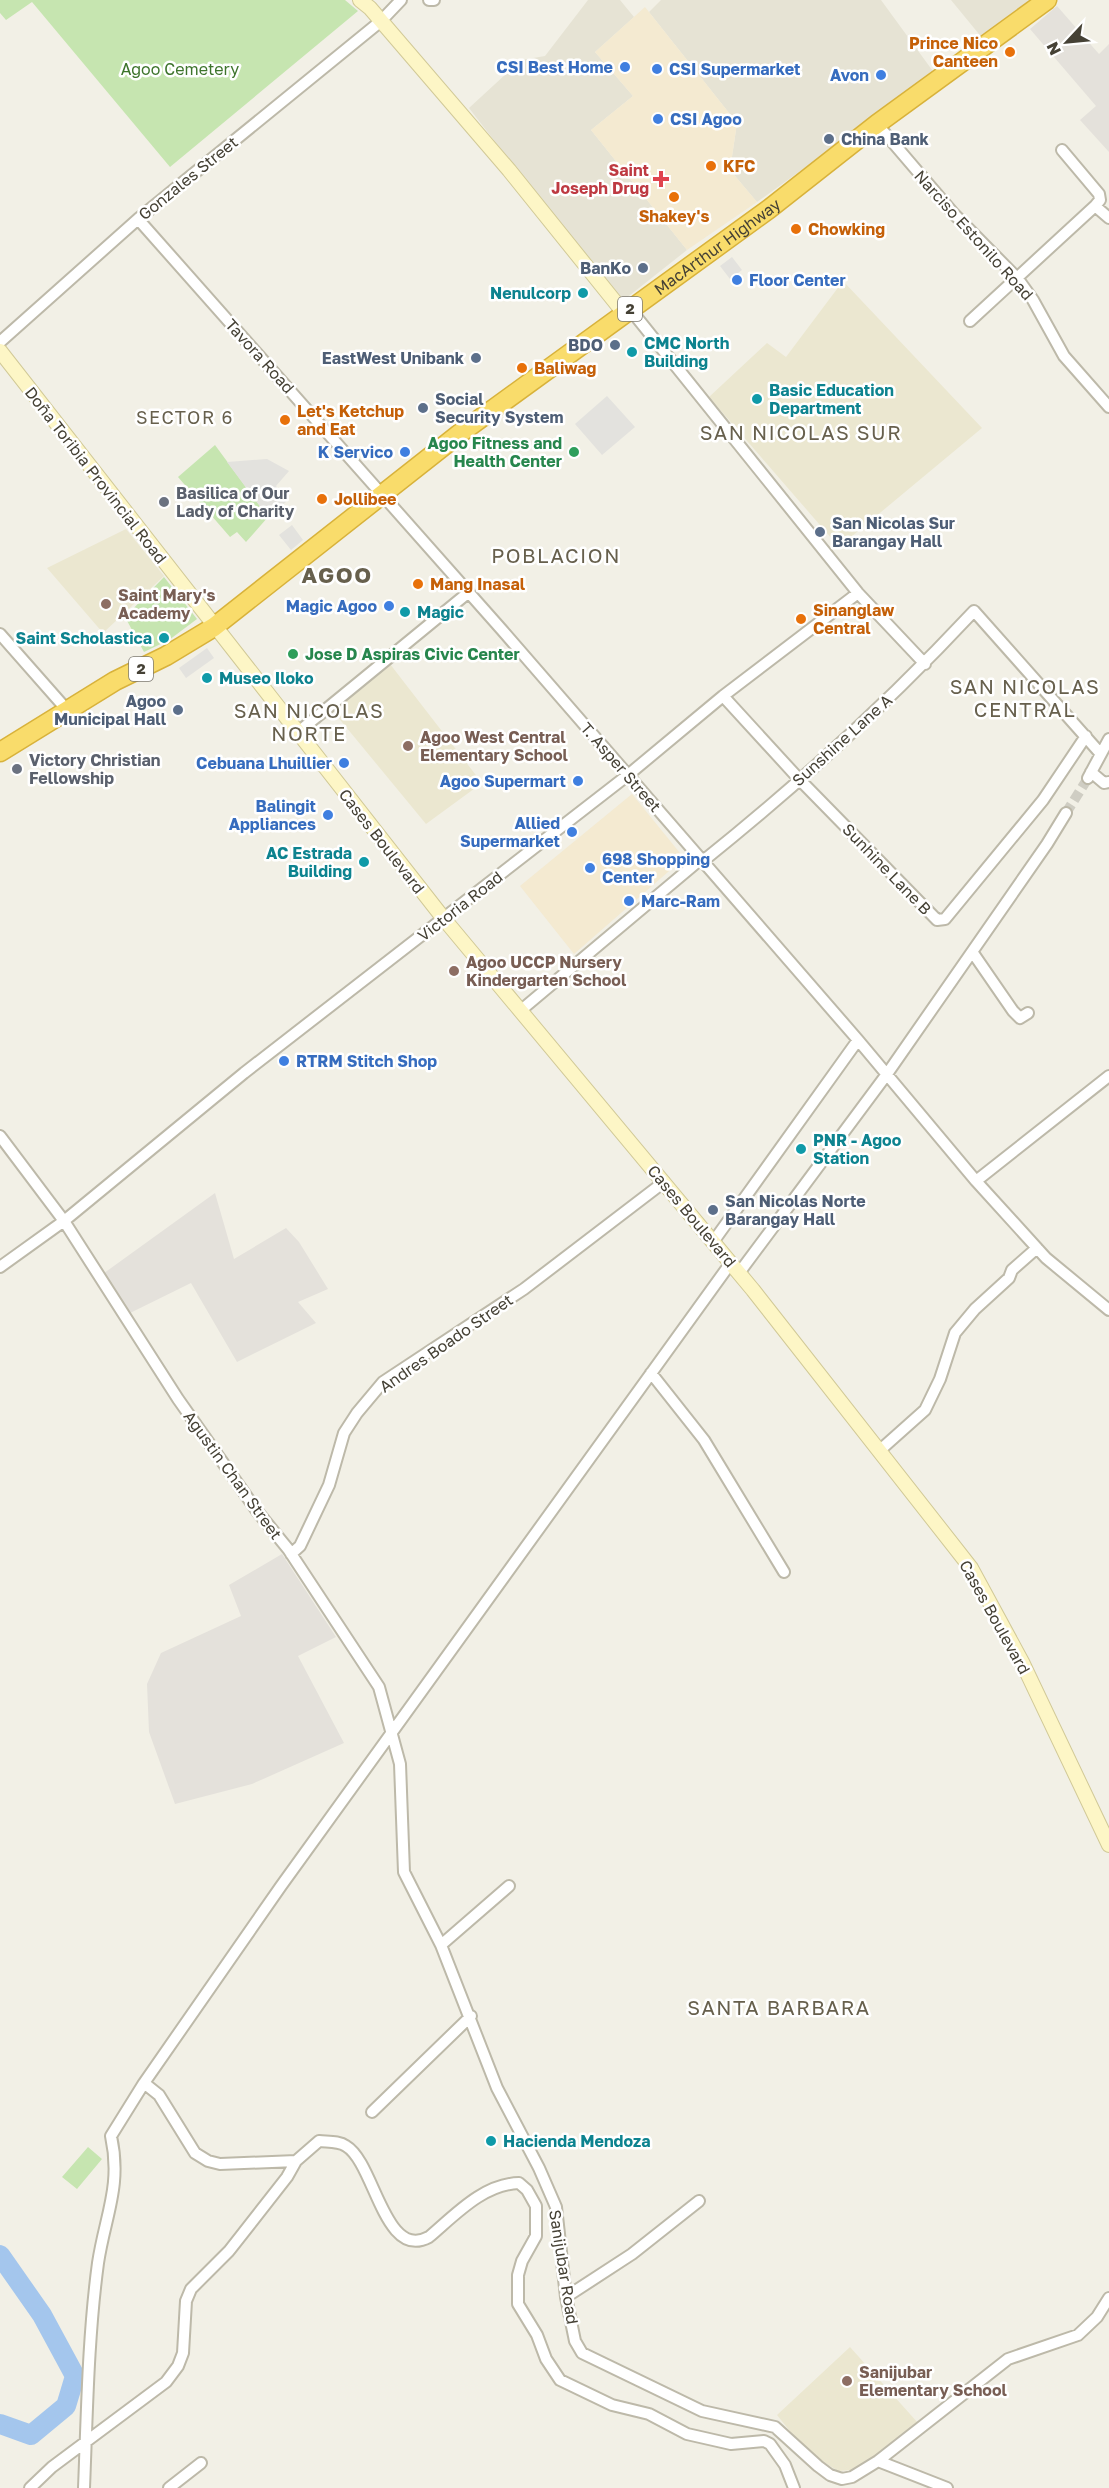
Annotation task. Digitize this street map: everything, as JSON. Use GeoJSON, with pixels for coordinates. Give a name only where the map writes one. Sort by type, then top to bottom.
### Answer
{"type":"FeatureCollection","features":[{"type":"Feature","properties":{"kind":"highway","name":"MacArthur Highway"},"geometry":{"type":"LineString","coordinates":[[0,752],[67,710],[214,627],[383,494],[627,311],[767,210],[877,124],[1047,0]]}},
{"type":"Feature","properties":{"kind":"street"},"geometry":{"type":"LineString","coordinates":[[360,0],[381,21],[509,170],[858,594],[925,664]]}},
{"type":"Feature","properties":{"kind":"street","name":"Gonzales Street"},"geometry":{"type":"LineString","coordinates":[[0,342],[138,219],[381,21],[401,0]]}},
{"type":"Feature","properties":{"kind":"street"},"geometry":{"type":"LineString","coordinates":[[429,0],[434,0]]}},
{"type":"Feature","properties":{"kind":"street","name":"Narciso Estonilo Road"},"geometry":{"type":"LineString","coordinates":[[877,124],[954,214],[1018,279],[1034,300],[1064,356],[1109,407]]}},
{"type":"Feature","properties":{"kind":"street"},"geometry":{"type":"LineString","coordinates":[[970,321],[1018,279],[1100,200],[1099,194],[1062,150]]}},
{"type":"Feature","properties":{"kind":"street"},"geometry":{"type":"LineString","coordinates":[[1095,206],[1109,218]]}},
{"type":"Feature","properties":{"kind":"street","name":"Tavora Road"},"geometry":{"type":"LineString","coordinates":[[138,219],[383,494]]}},
{"type":"Feature","properties":{"kind":"street","name":"Doña Toribia Provincial Road"},"geometry":{"type":"LineString","coordinates":[[0,351],[214,627]]}},
{"type":"Feature","properties":{"kind":"street","name":"T. Asper Street"},"geometry":{"type":"LineString","coordinates":[[383,494],[858,1040],[976,1181],[1037,1248],[1075,1284],[1109,1310]]}},
{"type":"Feature","properties":{"kind":"street"},"geometry":{"type":"LineString","coordinates":[[297,733],[469,592]]}},
{"type":"Feature","properties":{"kind":"street","name":"Victoria Road"},"geometry":{"type":"LineString","coordinates":[[0,1267],[64,1221],[244,1073],[628,775],[723,696],[858,594]]}},
{"type":"Feature","properties":{"kind":"street","name":"Sunshine Lane A"},"geometry":{"type":"LineString","coordinates":[[520,1011],[799,779],[925,664],[974,611],[1086,736]]}},
{"type":"Feature","properties":{"kind":"street","name":"Cases Boulevard"},"geometry":{"type":"LineString","coordinates":[[214,627],[444,919],[735,1269],[966,1561],[985,1591],[1022,1662],[1109,1845]]}},
{"type":"Feature","properties":{"kind":"street"},"geometry":{"type":"LineString","coordinates":[[0,634],[67,710]]}},
{"type":"Feature","properties":{"kind":"street","name":"Sunhine Lane B"},"geometry":{"type":"LineString","coordinates":[[723,696],[799,779],[937,920],[945,919],[1043,800],[1086,736]]}},
{"type":"Feature","properties":{"kind":"street"},"geometry":{"type":"LineString","coordinates":[[1086,736],[1100,753]]}},
{"type":"Feature","properties":{"kind":"street"},"geometry":{"type":"LineString","coordinates":[[1109,739],[1089,775],[1104,783],[1109,782]]}},
{"type":"Feature","properties":{"kind":"street"},"geometry":{"type":"LineString","coordinates":[[84,2488],[99,2262],[110,2212],[117,2162],[111,2136],[144,2083],[391,1733],[475,1620],[651,1372],[735,1269],[887,1074],[973,953],[1066,813]]}},
{"type":"Feature","properties":{"kind":"street"},"geometry":{"type":"LineString","coordinates":[[973,953],[1013,1011],[1020,1018],[1028,1013]]}},
{"type":"Feature","properties":{"kind":"street"},"geometry":{"type":"LineString","coordinates":[[713,1242],[858,1040]]}},
{"type":"Feature","properties":{"kind":"street"},"geometry":{"type":"LineString","coordinates":[[976,1181],[1109,1076]]}},
{"type":"Feature","properties":{"kind":"street","name":"Agustin Chan Street"},"geometry":{"type":"LineString","coordinates":[[0,1136],[64,1221],[178,1399],[291,1554],[372,1673],[379,1687],[391,1733]]}},
{"type":"Feature","properties":{"kind":"street","name":"Andres Boado Street"},"geometry":{"type":"LineString","coordinates":[[291,1554],[300,1546],[328,1485],[344,1433],[357,1413],[383,1382],[524,1289],[664,1182]]}},
{"type":"Feature","properties":{"kind":"street"},"geometry":{"type":"LineString","coordinates":[[879,1451],[925,1410],[940,1379],[955,1333],[975,1309],[1009,1278],[1012,1270],[1037,1248]]}},
{"type":"Feature","properties":{"kind":"street"},"geometry":{"type":"LineString","coordinates":[[651,1372],[704,1440],[784,1572]]}},
{"type":"Feature","properties":{"kind":"street","name":"Sanijubar Road"},"geometry":{"type":"LineString","coordinates":[[391,1733],[400,1764],[404,1872],[441,1945],[471,2016],[497,2088],[539,2168],[556,2207],[566,2297],[577,2347],[588,2357],[702,2411],[776,2427],[830,2475],[842,2479],[852,2477],[878,2461],[1008,2359],[1078,2335],[1097,2317],[1109,2298]]}},
{"type":"Feature","properties":{"kind":"street"},"geometry":{"type":"LineString","coordinates":[[441,1945],[509,1886]]}},
{"type":"Feature","properties":{"kind":"street"},"geometry":{"type":"LineString","coordinates":[[372,2112],[471,2016]]}},
{"type":"Feature","properties":{"kind":"street"},"geometry":{"type":"LineString","coordinates":[[144,2083],[159,2095],[195,2153],[208,2162],[220,2164],[296,2161]]}},
{"type":"Feature","properties":{"kind":"street"},"geometry":{"type":"LineString","coordinates":[[30,2488],[52,2467],[86,2444],[166,2382],[178,2366],[183,2353],[186,2301],[191,2289],[229,2251],[287,2177],[296,2161],[319,2141],[341,2143],[349,2147],[372,2184],[385,2214],[401,2237],[410,2242],[429,2237],[474,2199],[506,2184],[519,2183],[527,2190],[536,2206],[536,2236],[522,2261],[518,2275],[518,2304],[537,2335],[546,2359],[560,2380],[612,2405],[649,2414],[687,2434],[731,2444],[764,2441],[770,2444],[785,2465],[794,2488]]}},
{"type":"Feature","properties":{"kind":"street"},"geometry":{"type":"LineString","coordinates":[[566,2297],[632,2254],[699,2201]]}},
{"type":"Feature","properties":{"kind":"street"},"geometry":{"type":"LineString","coordinates":[[878,2461],[947,2488]]}},
{"type":"Feature","properties":{"kind":"street"},"geometry":{"type":"LineString","coordinates":[[169,2488],[201,2463]]}},
{"type":"Feature","properties":{"kind":"shaded area"},"geometry":{"type":"Polygon","coordinates":[[[588,0],[620,0],[634,17],[595,52],[633,96],[591,130],[687,250],[620,303],[469,108],[521,60],[545,56],[588,0]]]}},
{"type":"Feature","properties":{"kind":"shaded area"},"geometry":{"type":"Polygon","coordinates":[[[661,0],[881,0],[935,74],[757,202],[730,170],[737,123],[649,12],[661,0]]]}},
{"type":"Feature","properties":{"kind":"shaded area"},"geometry":{"type":"Polygon","coordinates":[[[951,0],[1036,0],[983,39],[951,0]]]}},
{"type":"Feature","properties":{"kind":"shaded area"},"geometry":{"type":"Polygon","coordinates":[[[1057,6],[1099,54],[1109,44],[1109,152],[1080,120],[1096,106],[1030,29],[1057,6]]]}},
{"type":"Feature","properties":{"kind":"shaded area","name":"CSI Agoo"},"geometry":{"type":"Polygon","coordinates":[[[645,7],[737,123],[730,170],[757,202],[687,250],[591,130],[633,96],[595,52],[645,7]]]}},
{"type":"Feature","properties":{"kind":"shaded area"},"geometry":{"type":"Polygon","coordinates":[[[732,257],[742,270],[730,279],[720,266],[732,257]]]}},
{"type":"Feature","properties":{"kind":"shaded area"},"geometry":{"type":"Polygon","coordinates":[[[843,281],[982,428],[839,547],[709,397],[767,343],[786,357],[843,281]]]}},
{"type":"Feature","properties":{"kind":"shaded area"},"geometry":{"type":"Polygon","coordinates":[[[607,396],[635,427],[602,455],[575,424],[607,396]]]}},
{"type":"Feature","properties":{"kind":"shaded area"},"geometry":{"type":"Polygon","coordinates":[[[267,459],[289,471],[276,486],[287,501],[268,517],[227,462],[267,459]]]}},
{"type":"Feature","properties":{"kind":"shaded area"},"geometry":{"type":"Polygon","coordinates":[[[292,525],[303,540],[291,550],[279,535],[292,525]]]}},
{"type":"Feature","properties":{"kind":"shaded area","name":"Saint Mary's Academy"},"geometry":{"type":"Polygon","coordinates":[[[126,529],[164,576],[103,633],[47,568],[126,529]]]}},
{"type":"Feature","properties":{"kind":"shaded area"},"geometry":{"type":"Polygon","coordinates":[[[207,648],[214,658],[186,678],[179,668],[207,648]]]}},
{"type":"Feature","properties":{"kind":"shaded area","name":"Agoo West Central Elementary School"},"geometry":{"type":"Polygon","coordinates":[[[390,664],[482,783],[426,824],[332,710],[390,664]]]}},
{"type":"Feature","properties":{"kind":"shaded area"},"geometry":{"type":"Polygon","coordinates":[[[632,794],[684,858],[574,954],[520,886],[632,794]]]}},
{"type":"Feature","properties":{"kind":"shaded area"},"geometry":{"type":"Polygon","coordinates":[[[215,1193],[234,1259],[286,1228],[299,1242],[328,1289],[298,1302],[316,1323],[237,1362],[191,1283],[128,1314],[100,1276],[215,1193]]]}},
{"type":"Feature","properties":{"kind":"shaded area"},"geometry":{"type":"Polygon","coordinates":[[[282,1554],[336,1637],[298,1656],[344,1743],[252,1784],[175,1804],[149,1732],[147,1684],[161,1653],[241,1616],[229,1585],[282,1554]]]}},
{"type":"Feature","properties":{"kind":"shaded area","name":"Sanijubar Elementary School"},"geometry":{"type":"Polygon","coordinates":[[[850,2347],[918,2423],[868,2463],[852,2470],[838,2471],[806,2451],[777,2415],[850,2347]]]}},
{"type":"Feature","properties":{"kind":"green space","name":"Agoo Cemetery"},"geometry":{"type":"Polygon","coordinates":[[[0,0],[345,0],[358,11],[170,167],[32,2],[6,20],[0,13],[0,0]]]}},
{"type":"Feature","properties":{"kind":"green space"},"geometry":{"type":"Polygon","coordinates":[[[215,445],[268,517],[246,542],[237,532],[230,537],[178,477],[215,445]]]}},
{"type":"Feature","properties":{"kind":"green space"},"geometry":{"type":"Polygon","coordinates":[[[164,577],[197,619],[169,640],[144,652],[125,617],[164,577]]]}},
{"type":"Feature","properties":{"kind":"green space"},"geometry":{"type":"Polygon","coordinates":[[[88,2147],[102,2159],[77,2189],[62,2177],[88,2147]]]}},
{"type":"Feature","properties":{"kind":"waterway"},"geometry":{"type":"LineString","coordinates":[[0,2255],[42,2315],[75,2376],[66,2406],[31,2435],[0,2424]]}},
{"type":"Feature","properties":{"kind":"tunnel"},"geometry":{"type":"LineString","coordinates":[[1066,813],[1088,778]]}},
{"type":"Feature","properties":{"kind":"place","name":"Prince Nico Canteen"},"geometry":{"type":"Point","coordinates":[1010,52]}},
{"type":"Feature","properties":{"kind":"place","name":"CSI Best Home"},"geometry":{"type":"Point","coordinates":[625,67]}},
{"type":"Feature","properties":{"kind":"place","name":"CSI Supermarket"},"geometry":{"type":"Point","coordinates":[657,69]}},
{"type":"Feature","properties":{"kind":"place","name":"Avon"},"geometry":{"type":"Point","coordinates":[881,75]}},
{"type":"Feature","properties":{"kind":"place","name":"CSI Agoo"},"geometry":{"type":"Point","coordinates":[658,119]}},
{"type":"Feature","properties":{"kind":"place","name":"China Bank"},"geometry":{"type":"Point","coordinates":[829,139]}},
{"type":"Feature","properties":{"kind":"place","name":"KFC"},"geometry":{"type":"Point","coordinates":[711,166]}},
{"type":"Feature","properties":{"kind":"place","name":"Saint Joseph Drug"},"geometry":{"type":"Point","coordinates":[661,179]}},
{"type":"Feature","properties":{"kind":"place","name":"Shakey's"},"geometry":{"type":"Point","coordinates":[674,197]}},
{"type":"Feature","properties":{"kind":"place","name":"Chowking"},"geometry":{"type":"Point","coordinates":[796,229]}},
{"type":"Feature","properties":{"kind":"place","name":"BanKo"},"geometry":{"type":"Point","coordinates":[643,268]}},
{"type":"Feature","properties":{"kind":"place","name":"Floor Center"},"geometry":{"type":"Point","coordinates":[737,280]}},
{"type":"Feature","properties":{"kind":"place","name":"Nenulcorp"},"geometry":{"type":"Point","coordinates":[583,293]}},
{"type":"Feature","properties":{"kind":"place","name":"BDO"},"geometry":{"type":"Point","coordinates":[615,345]}},
{"type":"Feature","properties":{"kind":"place","name":"CMC North Building"},"geometry":{"type":"Point","coordinates":[632,352]}},
{"type":"Feature","properties":{"kind":"place","name":"EastWest Unibank"},"geometry":{"type":"Point","coordinates":[476,358]}},
{"type":"Feature","properties":{"kind":"place","name":"Baliwag"},"geometry":{"type":"Point","coordinates":[522,368]}},
{"type":"Feature","properties":{"kind":"place","name":"Basic Education Department"},"geometry":{"type":"Point","coordinates":[757,399]}},
{"type":"Feature","properties":{"kind":"place","name":"Social Security System"},"geometry":{"type":"Point","coordinates":[423,408]}},
{"type":"Feature","properties":{"kind":"place","name":"Let's Ketchup and Eat"},"geometry":{"type":"Point","coordinates":[285,420]}},
{"type":"Feature","properties":{"kind":"place","name":"K Servico"},"geometry":{"type":"Point","coordinates":[405,452]}},
{"type":"Feature","properties":{"kind":"place","name":"Agoo Fitness and Health Center"},"geometry":{"type":"Point","coordinates":[574,452]}},
{"type":"Feature","properties":{"kind":"place","name":"Jollibee"},"geometry":{"type":"Point","coordinates":[322,499]}},
{"type":"Feature","properties":{"kind":"place","name":"Basilica of Our Lady of Charity"},"geometry":{"type":"Point","coordinates":[164,502]}},
{"type":"Feature","properties":{"kind":"place","name":"San Nicolas Sur Barangay Hall"},"geometry":{"type":"Point","coordinates":[820,532]}},
{"type":"Feature","properties":{"kind":"place","name":"Mang Inasal"},"geometry":{"type":"Point","coordinates":[418,584]}},
{"type":"Feature","properties":{"kind":"place","name":"Saint Mary's Academy"},"geometry":{"type":"Point","coordinates":[106,604]}},
{"type":"Feature","properties":{"kind":"place","name":"Magic Agoo"},"geometry":{"type":"Point","coordinates":[389,606]}},
{"type":"Feature","properties":{"kind":"place","name":"Magic"},"geometry":{"type":"Point","coordinates":[405,612]}},
{"type":"Feature","properties":{"kind":"place","name":"Sinanglaw Central"},"geometry":{"type":"Point","coordinates":[801,619]}},
{"type":"Feature","properties":{"kind":"place","name":"Saint Scholastica"},"geometry":{"type":"Point","coordinates":[164,638]}},
{"type":"Feature","properties":{"kind":"place","name":"Jose D Aspiras Civic Center"},"geometry":{"type":"Point","coordinates":[293,654]}},
{"type":"Feature","properties":{"kind":"place","name":"Museo Iloko"},"geometry":{"type":"Point","coordinates":[207,678]}},
{"type":"Feature","properties":{"kind":"place","name":"Agoo Municipal Hall"},"geometry":{"type":"Point","coordinates":[178,710]}},
{"type":"Feature","properties":{"kind":"place","name":"Agoo West Central Elementary School"},"geometry":{"type":"Point","coordinates":[408,746]}},
{"type":"Feature","properties":{"kind":"place","name":"Cebuana Lhuillier"},"geometry":{"type":"Point","coordinates":[344,763]}},
{"type":"Feature","properties":{"kind":"place","name":"Victory Christian Fellowship"},"geometry":{"type":"Point","coordinates":[17,769]}},
{"type":"Feature","properties":{"kind":"place","name":"Agoo Supermart"},"geometry":{"type":"Point","coordinates":[578,781]}},
{"type":"Feature","properties":{"kind":"place","name":"Balingit Appliances"},"geometry":{"type":"Point","coordinates":[328,815]}},
{"type":"Feature","properties":{"kind":"place","name":"Allied Supermarket"},"geometry":{"type":"Point","coordinates":[572,832]}},
{"type":"Feature","properties":{"kind":"place","name":"AC Estrada Building"},"geometry":{"type":"Point","coordinates":[364,862]}},
{"type":"Feature","properties":{"kind":"place","name":"698 Shopping Center"},"geometry":{"type":"Point","coordinates":[590,868]}},
{"type":"Feature","properties":{"kind":"place","name":"Marc-Ram"},"geometry":{"type":"Point","coordinates":[629,901]}},
{"type":"Feature","properties":{"kind":"place","name":"Agoo UCCP Nursery Kindergarten School"},"geometry":{"type":"Point","coordinates":[454,971]}},
{"type":"Feature","properties":{"kind":"place","name":"RTRM Stitch Shop"},"geometry":{"type":"Point","coordinates":[284,1061]}},
{"type":"Feature","properties":{"kind":"place","name":"PNR - Agoo Station"},"geometry":{"type":"Point","coordinates":[801,1149]}},
{"type":"Feature","properties":{"kind":"place","name":"San Nicolas Norte Barangay Hall"},"geometry":{"type":"Point","coordinates":[713,1210]}},
{"type":"Feature","properties":{"kind":"place","name":"Hacienda Mendoza"},"geometry":{"type":"Point","coordinates":[491,2141]}},
{"type":"Feature","properties":{"kind":"place","name":"Sanijubar Elementary School"},"geometry":{"type":"Point","coordinates":[847,2381]}},
{"type":"Feature","properties":{"kind":"district","name":"SECTOR 6"},"geometry":{"type":"Point","coordinates":[185,418]}},
{"type":"Feature","properties":{"kind":"district","name":"SAN NICOLAS SUR"},"geometry":{"type":"Point","coordinates":[801,433]}},
{"type":"Feature","properties":{"kind":"district","name":"POBLACION"},"geometry":{"type":"Point","coordinates":[556,556]}},
{"type":"Feature","properties":{"kind":"district","name":"AGOO"},"geometry":{"type":"Point","coordinates":[337,575]}},
{"type":"Feature","properties":{"kind":"district","name":"SAN NICOLAS CENTRAL"},"geometry":{"type":"Point","coordinates":[1025,698]}},
{"type":"Feature","properties":{"kind":"district","name":"SAN NICOLAS NORTE"},"geometry":{"type":"Point","coordinates":[309,722]}},
{"type":"Feature","properties":{"kind":"district","name":"SANTA BARBARA"},"geometry":{"type":"Point","coordinates":[779,2008]}}]}
